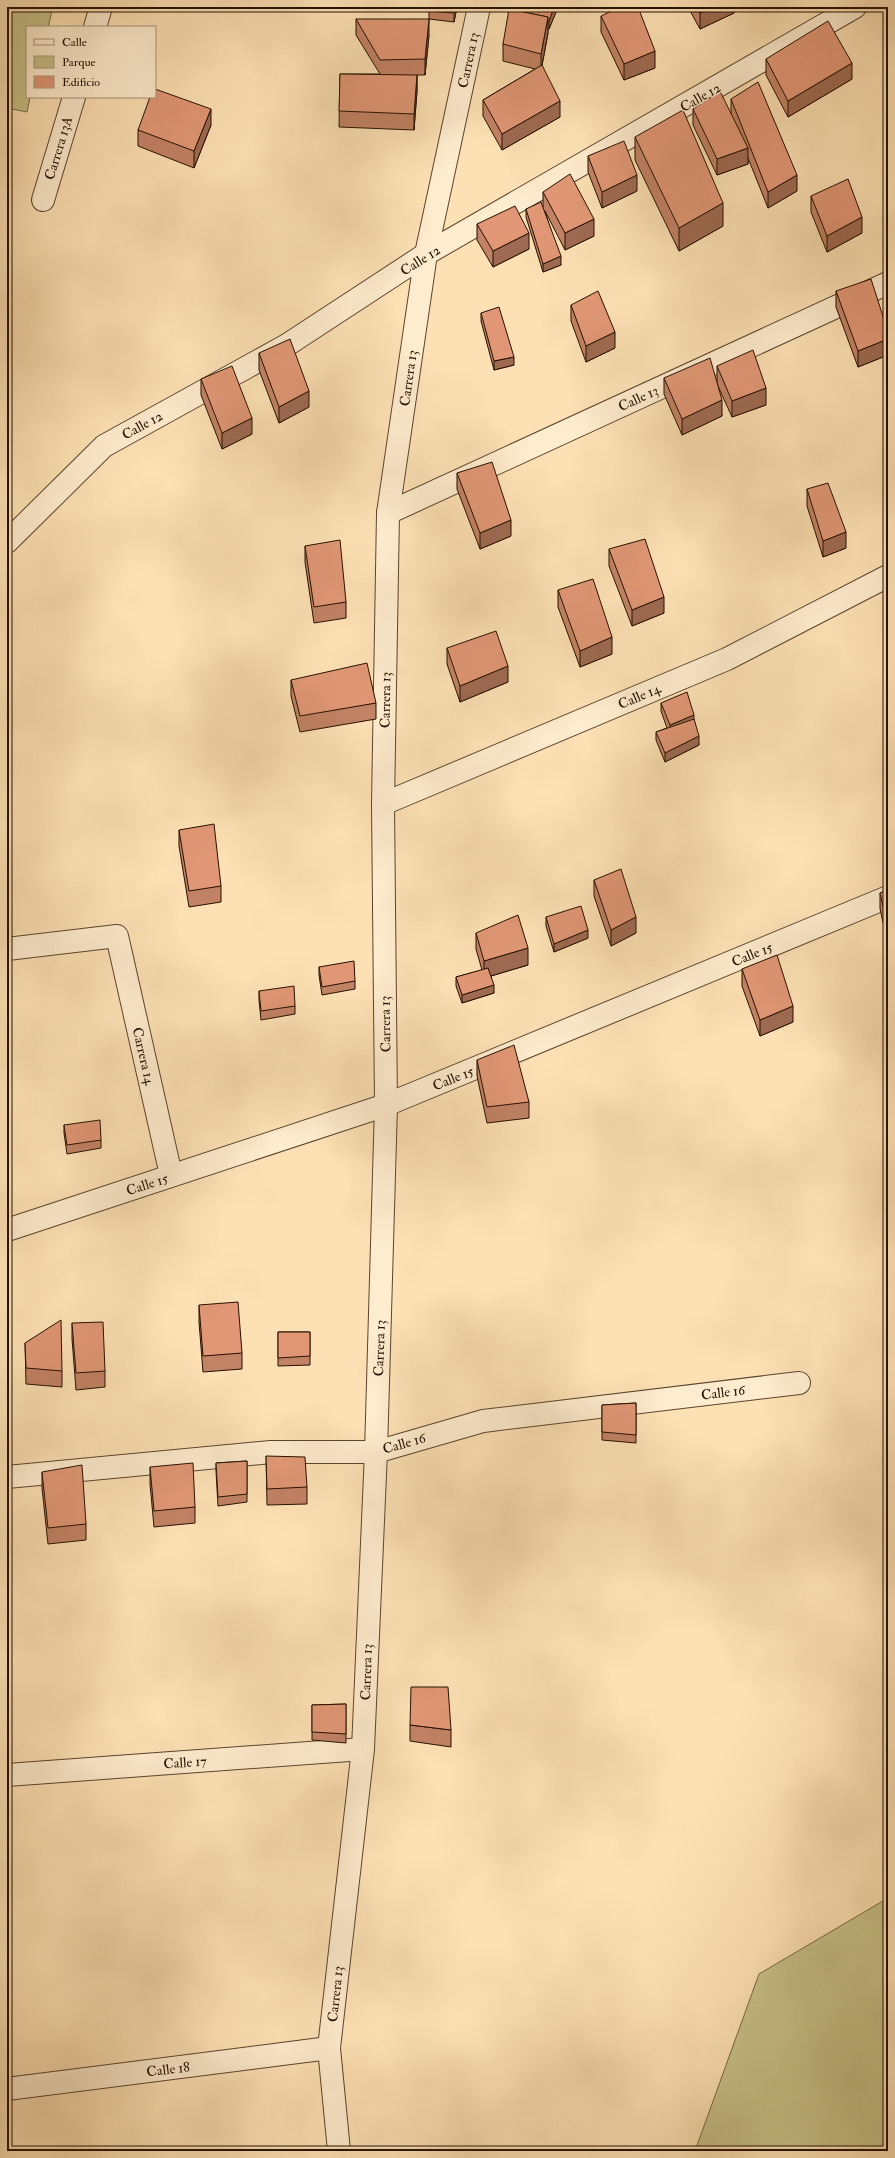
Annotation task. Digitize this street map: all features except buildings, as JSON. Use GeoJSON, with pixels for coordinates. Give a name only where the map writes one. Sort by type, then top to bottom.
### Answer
{"type":"FeatureCollection","features":[{"type":"Feature","properties":{"kind":"street"},"geometry":{"type":"LineString","coordinates":[[95,26],[101,7]]}},
{"type":"Feature","properties":{"kind":"street","name":"Carrera 13"},"geometry":{"type":"LineString","coordinates":[[339,2151],[329,2048],[363,1749],[376,1452],[386,1105],[383,804],[388,513],[426,254],[479,7]]}},
{"type":"Feature","properties":{"kind":"street","name":"Calle 12"},"geometry":{"type":"LineString","coordinates":[[7,542],[104,446],[287,345],[426,254],[855,7]]}},
{"type":"Feature","properties":{"kind":"street","name":"Carrera 13A"},"geometry":{"type":"LineString","coordinates":[[43,200],[74,98]]}},
{"type":"Feature","properties":{"kind":"street","name":"Calle 13"},"geometry":{"type":"LineString","coordinates":[[388,513],[888,283]]}},
{"type":"Feature","properties":{"kind":"street","name":"Calle 14"},"geometry":{"type":"LineString","coordinates":[[383,804],[727,660],[888,576]]}},
{"type":"Feature","properties":{"kind":"street","name":"Calle 15"},"geometry":{"type":"LineString","coordinates":[[7,1230],[386,1105],[888,897]]}},
{"type":"Feature","properties":{"kind":"street","name":"Carrera 14"},"geometry":{"type":"LineString","coordinates":[[7,949],[117,936],[171,1175]]}},
{"type":"Feature","properties":{"kind":"street","name":"Calle 16"},"geometry":{"type":"LineString","coordinates":[[7,1477],[271,1452],[376,1452],[483,1421],[798,1383]]}},
{"type":"Feature","properties":{"kind":"street","name":"Calle 17"},"geometry":{"type":"LineString","coordinates":[[7,1774],[363,1749]]}},
{"type":"Feature","properties":{"kind":"street","name":"Calle 18"},"geometry":{"type":"LineString","coordinates":[[7,2090],[329,2048]]}},
{"type":"Feature","properties":{"kind":"green space"},"geometry":{"type":"Polygon","coordinates":[[[7,7],[53,7],[48,26],[26,26],[26,98],[30,98],[27,112],[7,108],[7,7]]]}},
{"type":"Feature","properties":{"kind":"green space"},"geometry":{"type":"Polygon","coordinates":[[[888,1898],[888,2151],[695,2151],[759,1974],[888,1898]]]}}]}
